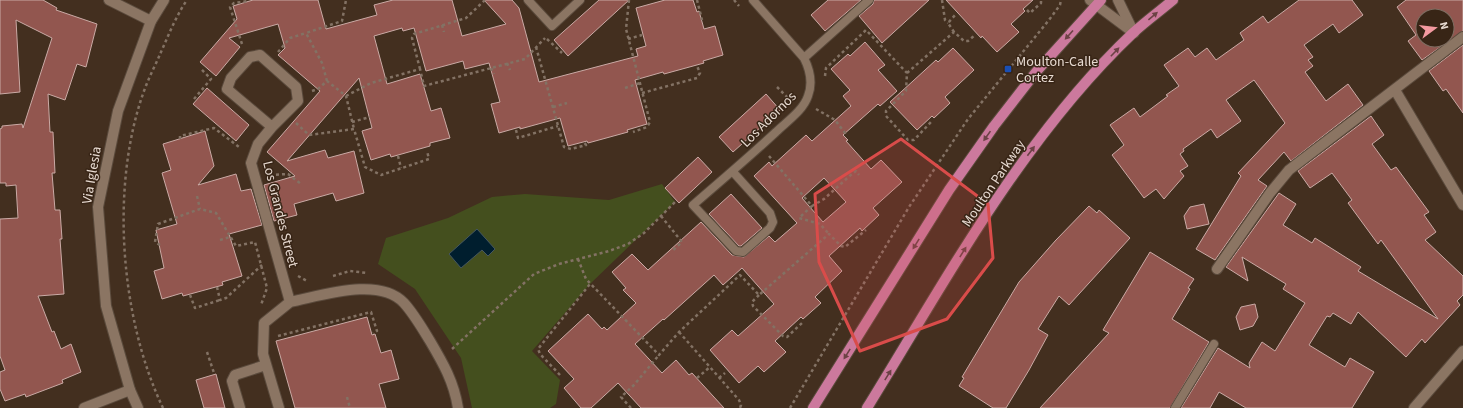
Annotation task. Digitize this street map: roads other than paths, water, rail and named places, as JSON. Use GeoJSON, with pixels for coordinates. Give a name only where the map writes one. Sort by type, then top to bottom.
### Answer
{"type":"FeatureCollection","features":[{"type":"Feature","properties":{"kind":"main road","name":"Moulton Parkway"},"geometry":{"type":"LineString","coordinates":[[867,408],[1008,182],[1069,103],[1134,33],[1173,0]]}},
{"type":"Feature","properties":{"kind":"main road"},"geometry":{"type":"LineString","coordinates":[[813,408],[954,184],[994,126],[1036,72],[1095,2]]}},
{"type":"Feature","properties":{"kind":"street"},"geometry":{"type":"LineString","coordinates":[[108,0],[151,21]]}},
{"type":"Feature","properties":{"kind":"street","name":"Via Iglesia"},"geometry":{"type":"LineString","coordinates":[[138,408],[130,390],[106,306],[98,208],[118,111],[151,21],[164,0]]}},
{"type":"Feature","properties":{"kind":"street"},"geometry":{"type":"LineString","coordinates":[[1118,0],[1134,33]]}},
{"type":"Feature","properties":{"kind":"street"},"geometry":{"type":"LineString","coordinates":[[1095,2],[1134,33]]}},
{"type":"Feature","properties":{"kind":"street"},"geometry":{"type":"LineString","coordinates":[[1217,268],[1270,193],[1289,170],[1463,37]]}},
{"type":"Feature","properties":{"kind":"street","name":"Los Grandes Street"},"geometry":{"type":"LineString","coordinates":[[272,127],[227,89],[231,78],[250,57],[260,55],[296,87],[298,99],[258,144],[251,162],[290,302]]}},
{"type":"Feature","properties":{"kind":"street"},"geometry":{"type":"LineString","coordinates":[[1394,90],[1463,205]]}},
{"type":"Feature","properties":{"kind":"street"},"geometry":{"type":"LineString","coordinates":[[279,408],[263,354],[264,323],[290,302],[349,290],[371,289],[393,294],[404,302],[419,323],[449,375],[455,391],[458,408]]}},
{"type":"Feature","properties":{"kind":"street"},"geometry":{"type":"LineString","coordinates":[[1414,408],[1463,351]]}},
{"type":"Feature","properties":{"kind":"street"},"geometry":{"type":"LineString","coordinates":[[240,408],[232,381],[235,375],[266,365]]}},
{"type":"Feature","properties":{"kind":"street"},"geometry":{"type":"LineString","coordinates":[[84,408],[130,390]]}},
{"type":"Feature","properties":{"kind":"lane"},"geometry":{"type":"LineString","coordinates":[[528,0],[552,26],[580,0]]}},
{"type":"Feature","properties":{"kind":"lane","name":"Los Adornos"},"geometry":{"type":"LineString","coordinates":[[733,172],[770,213],[773,222],[770,228],[743,252],[736,250],[693,205],[733,172],[794,115],[808,98],[810,79],[809,68],[804,58],[753,0]]}},
{"type":"Feature","properties":{"kind":"lane"},"geometry":{"type":"LineString","coordinates":[[804,58],[869,0]]}},
{"type":"Feature","properties":{"kind":"lane"},"geometry":{"type":"LineString","coordinates":[[1175,408],[1214,344]]}},
{"type":"Feature","properties":{"kind":"water"},"geometry":{"type":"Polygon","coordinates":[[[477,229],[495,249],[488,256],[482,250],[461,268],[449,254],[477,229]]]}},
{"type":"Feature","properties":{"kind":"place","name":"Moulton-Calle Cortez"},"geometry":{"type":"Point","coordinates":[1008,69]}}]}
